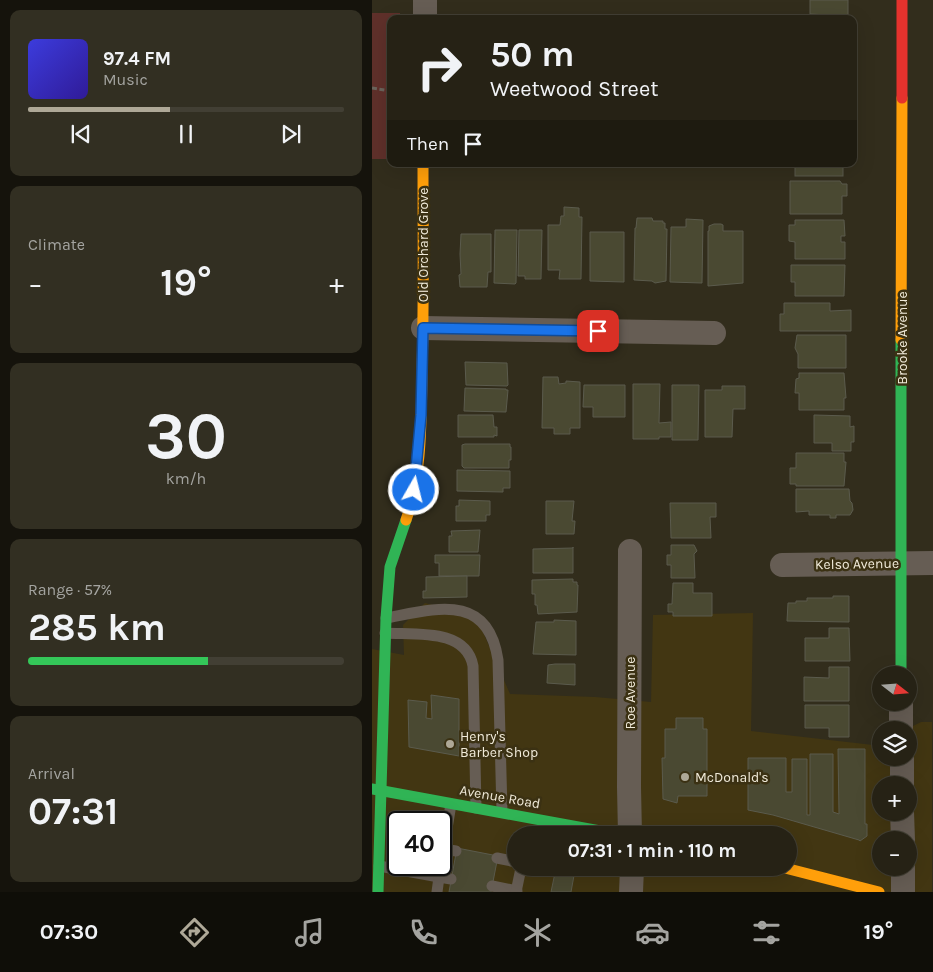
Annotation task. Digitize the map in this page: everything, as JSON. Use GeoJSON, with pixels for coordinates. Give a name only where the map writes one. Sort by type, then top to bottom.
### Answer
{"type":"FeatureCollection","features":[{"type":"Feature","properties":{"kind":"street"},"geometry":{"type":"LineString","coordinates":[[425,0],[425,15]]}},
{"type":"Feature","properties":{"kind":"street","name":"Brooke Avenue"},"geometry":{"type":"LineString","coordinates":[[901,666],[903,564],[902,0]]}},
{"type":"Feature","properties":{"kind":"street","name":"Old Orchard Grove"},"geometry":{"type":"LineString","coordinates":[[378,892],[376,790],[390,567],[410,508],[418,466],[423,328],[423,167]]}},
{"type":"Feature","properties":{"kind":"street"},"geometry":{"type":"LineString","coordinates":[[423,328],[714,333]]}},
{"type":"Feature","properties":{"kind":"street","name":"Roe Avenue"},"geometry":{"type":"LineString","coordinates":[[630,551],[630,826]]}},
{"type":"Feature","properties":{"kind":"street","name":"Kelso Avenue"},"geometry":{"type":"LineString","coordinates":[[782,565],[932,563]]}},
{"type":"Feature","properties":{"kind":"street","name":"Avenue Road"},"geometry":{"type":"LineString","coordinates":[[376,790],[502,812],[533,822],[560,826]]}},
{"type":"Feature","properties":{"kind":"street"},"geometry":{"type":"LineString","coordinates":[[797,871],[879,892]]}},
{"type":"Feature","properties":{"kind":"street"},"geometry":{"type":"LineString","coordinates":[[631,892],[632,876]]}},
{"type":"Feature","properties":{"kind":"street"},"geometry":{"type":"LineString","coordinates":[[903,876],[903,892]]}},
{"type":"Feature","properties":{"kind":"lane"},"geometry":{"type":"LineString","coordinates":[[386,618],[443,609],[470,614],[482,621],[488,628],[496,646],[498,660],[502,812]]}},
{"type":"Feature","properties":{"kind":"lane"},"geometry":{"type":"LineString","coordinates":[[385,633],[441,636],[452,639],[463,646],[472,658],[476,808]]}},
{"type":"Feature","properties":{"kind":"lane"},"geometry":{"type":"LineString","coordinates":[[450,811],[451,804]]}},
{"type":"Feature","properties":{"kind":"lane"},"geometry":{"type":"LineString","coordinates":[[452,850],[456,851]]}},
{"type":"Feature","properties":{"kind":"lane"},"geometry":{"type":"LineString","coordinates":[[497,858],[507,860]]}},
{"type":"Feature","properties":{"kind":"lane"},"geometry":{"type":"LineString","coordinates":[[378,866],[451,879]]}},
{"type":"Feature","properties":{"kind":"lane"},"geometry":{"type":"LineString","coordinates":[[492,886],[516,891],[519,876]]}},
{"type":"Feature","properties":{"kind":"lane"},"geometry":{"type":"LineString","coordinates":[[437,892],[439,877]]}},
{"type":"Feature","properties":{"kind":"path"},"geometry":{"type":"LineString","coordinates":[[372,88],[387,90]]}},
{"type":"Feature","properties":{"kind":"shaded area"},"geometry":{"type":"Polygon","coordinates":[[[372,13],[400,13],[400,15],[387,15],[387,159],[372,159],[372,13]]]}},
{"type":"Feature","properties":{"kind":"shaded area"},"geometry":{"type":"Polygon","coordinates":[[[425,603],[476,616],[510,694],[595,697],[651,702],[653,615],[753,613],[751,731],[872,745],[872,766],[917,766],[917,724],[932,722],[932,892],[372,892],[372,649],[404,655],[403,625],[425,603]]]}},
{"type":"Feature","properties":{"kind":"building"},"geometry":{"type":"Polygon","coordinates":[[[810,0],[848,0],[848,15],[810,14],[810,0]]]}},
{"type":"Feature","properties":{"kind":"building"},"geometry":{"type":"Polygon","coordinates":[[[795,167],[843,167],[843,176],[795,176],[795,167]]]}},
{"type":"Feature","properties":{"kind":"building"},"geometry":{"type":"Polygon","coordinates":[[[790,181],[840,181],[842,184],[847,184],[847,196],[842,196],[842,214],[790,214],[790,181]]]}},
{"type":"Feature","properties":{"kind":"building"},"geometry":{"type":"Polygon","coordinates":[[[564,207],[579,208],[579,217],[582,217],[581,279],[559,279],[560,270],[548,270],[548,225],[560,225],[561,216],[564,216],[564,207]]]}},
{"type":"Feature","properties":{"kind":"building"},"geometry":{"type":"Polygon","coordinates":[[[637,218],[652,218],[653,221],[663,221],[665,223],[665,229],[667,229],[666,281],[655,283],[652,281],[634,280],[635,228],[637,218]]]}},
{"type":"Feature","properties":{"kind":"building"},"geometry":{"type":"Polygon","coordinates":[[[686,219],[703,220],[702,283],[670,282],[671,227],[686,227],[686,219]]]}},
{"type":"Feature","properties":{"kind":"building"},"geometry":{"type":"Polygon","coordinates":[[[795,220],[844,220],[845,236],[841,236],[841,242],[845,242],[845,259],[795,259],[795,242],[789,241],[789,225],[795,225],[795,220]]]}},
{"type":"Feature","properties":{"kind":"building"},"geometry":{"type":"Polygon","coordinates":[[[714,224],[723,225],[723,231],[743,231],[743,283],[708,286],[708,231],[709,226],[714,224]]]}},
{"type":"Feature","properties":{"kind":"building"},"geometry":{"type":"Polygon","coordinates":[[[495,230],[517,230],[515,284],[494,283],[495,230]]]}},
{"type":"Feature","properties":{"kind":"building"},"geometry":{"type":"Polygon","coordinates":[[[519,230],[542,230],[541,279],[525,279],[525,276],[518,276],[519,230]]]}},
{"type":"Feature","properties":{"kind":"building"},"geometry":{"type":"Polygon","coordinates":[[[590,232],[624,232],[624,282],[590,281],[590,232]]]}},
{"type":"Feature","properties":{"kind":"building"},"geometry":{"type":"Polygon","coordinates":[[[461,234],[491,234],[491,272],[488,272],[487,287],[460,287],[461,234]]]}},
{"type":"Feature","properties":{"kind":"building"},"geometry":{"type":"Polygon","coordinates":[[[791,265],[845,265],[844,296],[795,296],[795,282],[791,282],[791,265]]]}},
{"type":"Feature","properties":{"kind":"building"},"geometry":{"type":"Polygon","coordinates":[[[784,303],[830,303],[830,311],[851,310],[851,331],[780,331],[780,314],[784,314],[784,303]]]}},
{"type":"Feature","properties":{"kind":"building"},"geometry":{"type":"Polygon","coordinates":[[[797,335],[846,335],[846,368],[798,368],[798,354],[795,348],[797,335]]]}},
{"type":"Feature","properties":{"kind":"building"},"geometry":{"type":"Polygon","coordinates":[[[465,362],[507,363],[508,385],[466,385],[465,362]]]}},
{"type":"Feature","properties":{"kind":"building"},"geometry":{"type":"Polygon","coordinates":[[[799,373],[844,373],[846,398],[844,398],[844,410],[799,410],[799,393],[795,393],[796,379],[799,378],[799,373]]]}},
{"type":"Feature","properties":{"kind":"building"},"geometry":{"type":"Polygon","coordinates":[[[543,377],[558,377],[559,384],[566,383],[566,381],[580,382],[580,428],[570,428],[570,434],[554,434],[554,428],[542,428],[543,377]]]}},
{"type":"Feature","properties":{"kind":"building"},"geometry":{"type":"Polygon","coordinates":[[[633,384],[660,384],[659,423],[671,422],[671,437],[633,439],[633,384]]]}},
{"type":"Feature","properties":{"kind":"building"},"geometry":{"type":"Polygon","coordinates":[[[584,385],[625,385],[625,417],[593,417],[593,407],[583,407],[584,385]]]}},
{"type":"Feature","properties":{"kind":"building"},"geometry":{"type":"Polygon","coordinates":[[[672,385],[699,385],[698,440],[672,440],[672,385]]]}},
{"type":"Feature","properties":{"kind":"building"},"geometry":{"type":"Polygon","coordinates":[[[722,386],[745,386],[745,409],[733,409],[732,437],[705,437],[705,390],[722,390],[722,386]]]}},
{"type":"Feature","properties":{"kind":"building"},"geometry":{"type":"Polygon","coordinates":[[[465,388],[508,390],[506,412],[464,411],[465,388]]]}},
{"type":"Feature","properties":{"kind":"building"},"geometry":{"type":"Polygon","coordinates":[[[458,415],[493,415],[494,427],[497,427],[497,436],[458,437],[458,415]]]}},
{"type":"Feature","properties":{"kind":"building"},"geometry":{"type":"Polygon","coordinates":[[[814,415],[850,416],[850,427],[854,426],[854,442],[851,442],[851,451],[832,451],[832,443],[814,443],[814,415]]]}},
{"type":"Feature","properties":{"kind":"building"},"geometry":{"type":"Polygon","coordinates":[[[510,444],[511,460],[509,460],[509,468],[464,468],[462,466],[462,445],[510,444]]]}},
{"type":"Feature","properties":{"kind":"building"},"geometry":{"type":"Polygon","coordinates":[[[796,453],[844,453],[844,462],[846,462],[844,486],[796,486],[796,484],[790,484],[790,468],[796,468],[796,453]]]}},
{"type":"Feature","properties":{"kind":"building"},"geometry":{"type":"Polygon","coordinates":[[[457,470],[510,471],[510,488],[503,488],[503,492],[457,491],[457,470]]]}},
{"type":"Feature","properties":{"kind":"building"},"geometry":{"type":"Polygon","coordinates":[[[796,489],[849,489],[853,510],[850,515],[836,515],[836,518],[830,518],[830,515],[809,515],[809,511],[796,512],[796,489]]]}},
{"type":"Feature","properties":{"kind":"building"},"geometry":{"type":"Polygon","coordinates":[[[459,500],[490,501],[490,515],[486,515],[486,521],[456,521],[456,506],[459,506],[459,500]]]}},
{"type":"Feature","properties":{"kind":"building"},"geometry":{"type":"Polygon","coordinates":[[[546,501],[574,501],[572,521],[575,521],[574,534],[546,534],[546,501]]]}},
{"type":"Feature","properties":{"kind":"building"},"geometry":{"type":"Polygon","coordinates":[[[670,503],[716,503],[716,517],[710,517],[711,538],[671,538],[670,503]]]}},
{"type":"Feature","properties":{"kind":"building"},"geometry":{"type":"Polygon","coordinates":[[[480,530],[478,552],[449,552],[449,536],[452,536],[451,531],[480,530]]]}},
{"type":"Feature","properties":{"kind":"building"},"geometry":{"type":"Polygon","coordinates":[[[671,545],[694,545],[697,551],[694,554],[695,578],[671,578],[671,565],[667,565],[667,555],[671,555],[671,545]]]}},
{"type":"Feature","properties":{"kind":"building"},"geometry":{"type":"Polygon","coordinates":[[[573,548],[573,573],[533,573],[533,549],[573,548]]]}},
{"type":"Feature","properties":{"kind":"building"},"geometry":{"type":"Polygon","coordinates":[[[435,555],[480,555],[479,576],[439,576],[439,563],[435,563],[435,555]]]}},
{"type":"Feature","properties":{"kind":"building"},"geometry":{"type":"Polygon","coordinates":[[[467,576],[467,597],[423,598],[423,591],[426,591],[426,577],[467,576]]]}},
{"type":"Feature","properties":{"kind":"building"},"geometry":{"type":"Polygon","coordinates":[[[573,579],[573,582],[577,582],[578,585],[577,612],[538,614],[537,605],[535,605],[535,594],[532,594],[532,580],[573,579]]]}},
{"type":"Feature","properties":{"kind":"building"},"geometry":{"type":"Polygon","coordinates":[[[673,583],[693,583],[693,593],[712,593],[712,616],[673,616],[673,612],[668,612],[668,604],[672,604],[673,583]]]}},
{"type":"Feature","properties":{"kind":"building"},"geometry":{"type":"Polygon","coordinates":[[[833,596],[849,596],[849,622],[787,621],[788,603],[807,601],[807,598],[833,598],[833,596]]]}},
{"type":"Feature","properties":{"kind":"building"},"geometry":{"type":"Polygon","coordinates":[[[554,620],[576,621],[576,655],[533,654],[536,622],[554,622],[554,620]]]}},
{"type":"Feature","properties":{"kind":"building"},"geometry":{"type":"Polygon","coordinates":[[[829,628],[849,628],[850,661],[805,661],[805,638],[829,638],[829,628]]]}},
{"type":"Feature","properties":{"kind":"building"},"geometry":{"type":"Polygon","coordinates":[[[575,664],[575,685],[547,683],[548,665],[575,664]]]}},
{"type":"Feature","properties":{"kind":"building"},"geometry":{"type":"Polygon","coordinates":[[[829,667],[849,667],[849,701],[804,701],[804,677],[829,678],[829,667]]]}},
{"type":"Feature","properties":{"kind":"building"},"geometry":{"type":"Polygon","coordinates":[[[431,695],[459,699],[459,756],[409,747],[408,700],[427,702],[426,718],[432,719],[431,695]]]}},
{"type":"Feature","properties":{"kind":"building"},"geometry":{"type":"Polygon","coordinates":[[[805,705],[849,705],[849,737],[829,737],[829,728],[805,728],[805,705]]]}},
{"type":"Feature","properties":{"kind":"building","name":"McDonald's"},"geometry":{"type":"Polygon","coordinates":[[[676,718],[703,718],[703,729],[707,729],[707,796],[678,796],[677,803],[663,799],[662,758],[665,758],[665,729],[676,729],[676,718]]]}},
{"type":"Feature","properties":{"kind":"building"},"geometry":{"type":"Polygon","coordinates":[[[838,749],[865,749],[865,824],[867,824],[867,836],[860,841],[773,815],[748,810],[748,758],[786,758],[786,792],[792,792],[792,759],[807,759],[807,815],[810,815],[810,754],[833,754],[833,812],[839,814],[838,749]]]}},
{"type":"Feature","properties":{"kind":"building"},"geometry":{"type":"Polygon","coordinates":[[[457,848],[498,856],[491,892],[449,892],[457,848]]]}},
{"type":"Feature","properties":{"kind":"building"},"geometry":{"type":"Polygon","coordinates":[[[554,876],[574,876],[571,892],[551,892],[554,876]]]}},
{"type":"Feature","properties":{"kind":"traffic: fast"},"geometry":{"type":"LineString","coordinates":[[901,340],[901,666]]}},
{"type":"Feature","properties":{"kind":"traffic: fast"},"geometry":{"type":"LineString","coordinates":[[378,892],[386,618],[390,567],[406,520]]}},
{"type":"Feature","properties":{"kind":"traffic: fast"},"geometry":{"type":"LineString","coordinates":[[372,789],[573,826]]}},
{"type":"Feature","properties":{"kind":"traffic: slow"},"geometry":{"type":"LineString","coordinates":[[901,340],[902,98]]}},
{"type":"Feature","properties":{"kind":"traffic: slow"},"geometry":{"type":"LineString","coordinates":[[406,520],[415,485],[421,429],[423,167]]}},
{"type":"Feature","properties":{"kind":"traffic: slow"},"geometry":{"type":"LineString","coordinates":[[797,871],[879,892]]}},
{"type":"Feature","properties":{"kind":"traffic: jam"},"geometry":{"type":"LineString","coordinates":[[902,0],[902,98]]}},
{"type":"Feature","properties":{"kind":"place","name":"Henry's Barber Shop"},"geometry":{"type":"Point","coordinates":[450,744]}},
{"type":"Feature","properties":{"kind":"place","name":"McDonald's"},"geometry":{"type":"Point","coordinates":[685,777]}},
{"type":"Feature","properties":{"kind":"route"},"geometry":{"type":"LineString","coordinates":[[414,490],[418,466],[421,415],[423,328],[598,331]]}}]}
